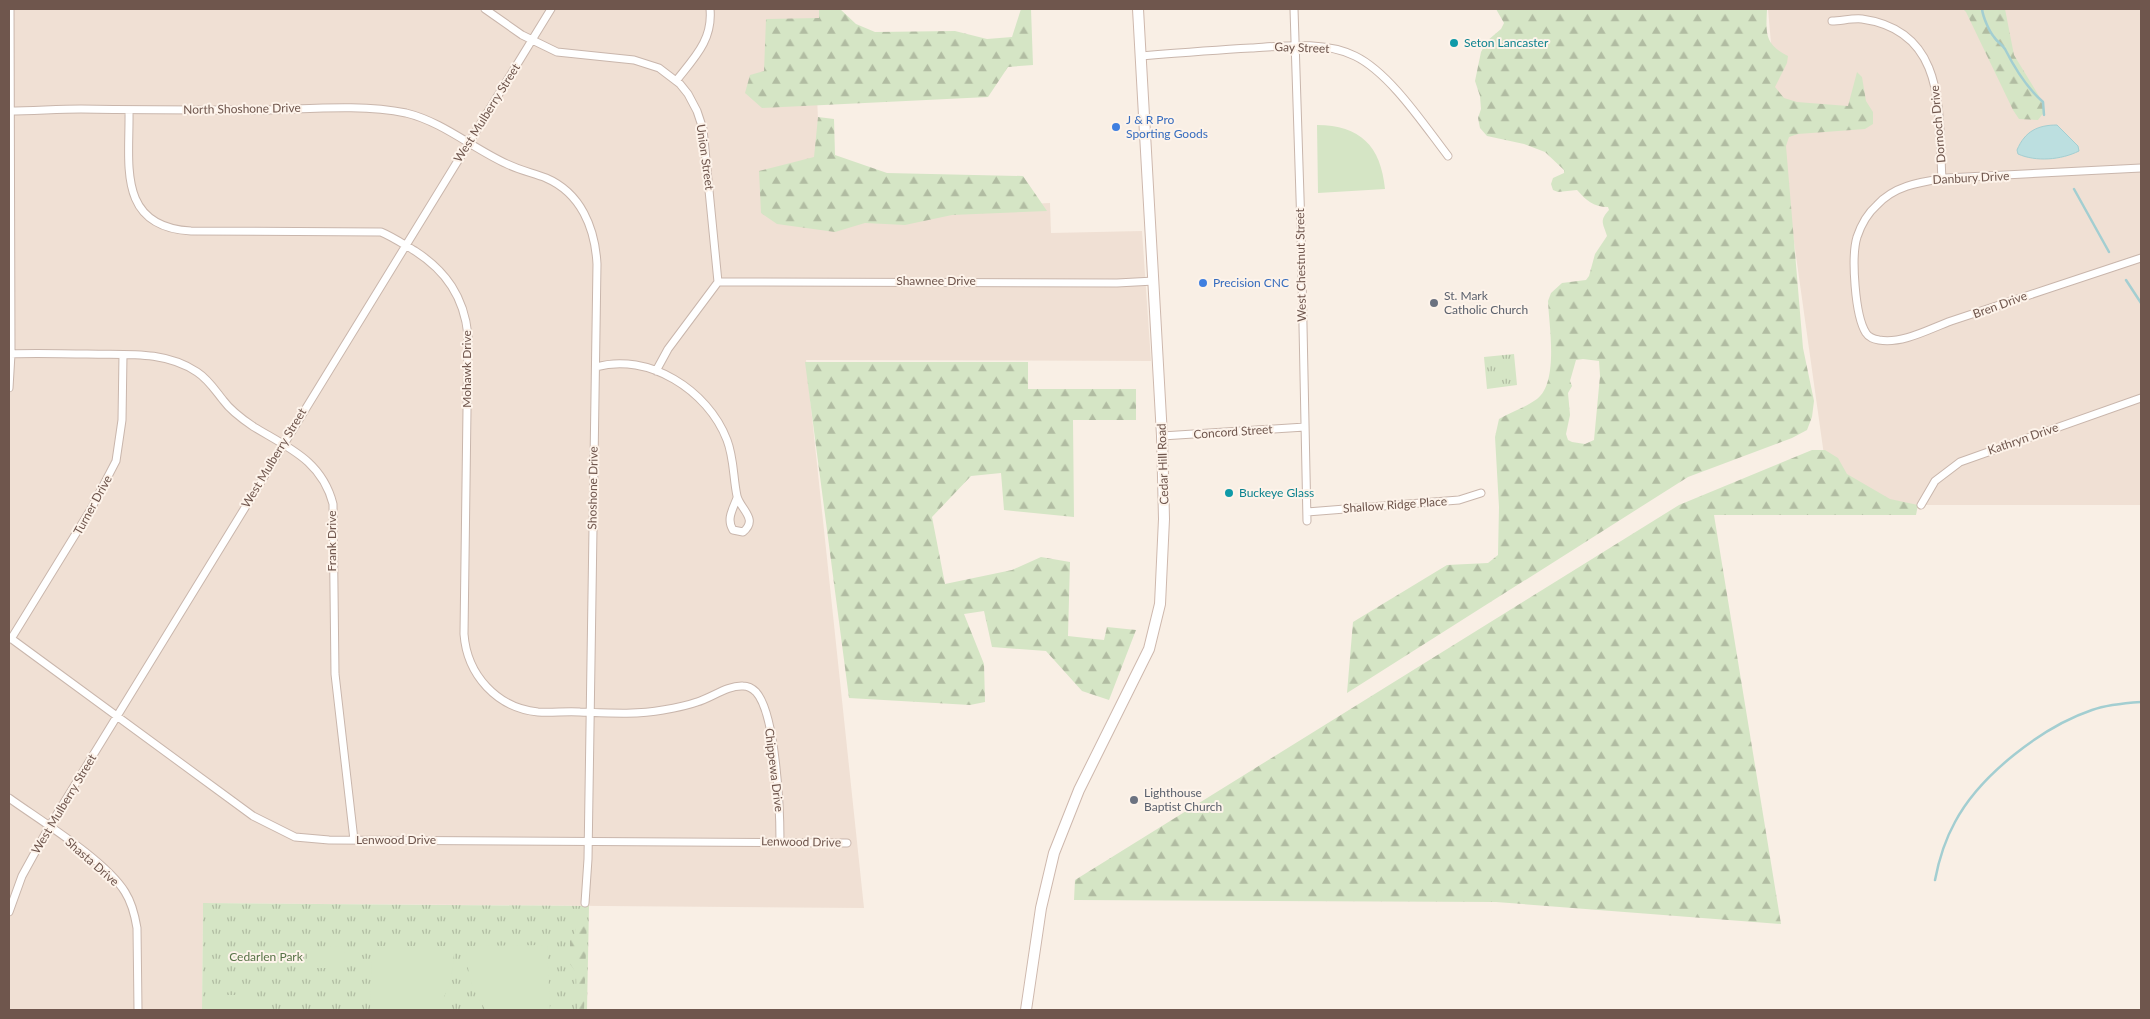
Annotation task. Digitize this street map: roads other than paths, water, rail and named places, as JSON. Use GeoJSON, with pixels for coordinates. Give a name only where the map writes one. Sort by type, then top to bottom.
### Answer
{"type":"FeatureCollection","features":[{"type":"Feature","properties":{"kind":"main road","name":"Cedar Hill Road"},"geometry":{"type":"LineString","coordinates":[[1026,1010],[1041,908],[1054,853],[1079,790],[1138,673],[1153,637],[1161,585],[1164,519],[1162,436],[1138,9]]}},
{"type":"Feature","properties":{"kind":"street"},"geometry":{"type":"LineString","coordinates":[[9,388],[11,354],[9,232],[10,9]]}},
{"type":"Feature","properties":{"kind":"street","name":"Union Street"},"geometry":{"type":"LineString","coordinates":[[485,9],[532,41],[557,52],[634,60],[659,68],[676,81],[688,94],[698,111],[703,129],[718,282]]}},
{"type":"Feature","properties":{"kind":"street","name":"West Mulberry Street"},"geometry":{"type":"LineString","coordinates":[[9,912],[22,876],[49,827],[550,9]]}},
{"type":"Feature","properties":{"kind":"street"},"geometry":{"type":"LineString","coordinates":[[676,81],[693,61],[706,40],[711,20],[710,9]]}},
{"type":"Feature","properties":{"kind":"street","name":"West Chestnut Street"},"geometry":{"type":"LineString","coordinates":[[1294,9],[1307,521]]}},
{"type":"Feature","properties":{"kind":"street","name":"Dornoch Drive"},"geometry":{"type":"LineString","coordinates":[[1832,22],[1860,19],[1880,23],[1902,34],[1919,49],[1929,66],[1936,88],[1942,179]]}},
{"type":"Feature","properties":{"kind":"street","name":"Gay Street"},"geometry":{"type":"LineString","coordinates":[[1141,56],[1296,46],[1331,48],[1356,56],[1398,94],[1448,156]]}},
{"type":"Feature","properties":{"kind":"street","name":"North Shoshone Drive"},"geometry":{"type":"LineString","coordinates":[[9,111],[80,109],[128,111],[308,109],[389,111],[405,113],[430,122],[446,129],[468,144]]}},
{"type":"Feature","properties":{"kind":"street","name":"Mohawk Drive"},"geometry":{"type":"LineString","coordinates":[[128,111],[130,185],[134,198],[144,211],[165,227],[177,231],[191,232],[381,232],[406,245],[433,263],[445,275],[459,297],[467,322],[469,352],[464,634],[468,658],[482,683],[491,692],[514,706],[538,712],[590,713]]}},
{"type":"Feature","properties":{"kind":"street","name":"Shoshone Drive"},"geometry":{"type":"LineString","coordinates":[[468,144],[509,165],[559,185],[578,203],[585,214],[596,251],[596,367],[588,842],[585,904]]}},
{"type":"Feature","properties":{"kind":"street","name":"Danbury Drive"},"geometry":{"type":"LineString","coordinates":[[1864,328],[1858,308],[1854,260],[1857,236],[1877,204],[1897,190],[1921,182],[1942,179],[2141,168]]}},
{"type":"Feature","properties":{"kind":"street","name":"Bren Drive"},"geometry":{"type":"LineString","coordinates":[[1864,328],[1871,338],[1888,341],[1916,334],[2141,258]]}},
{"type":"Feature","properties":{"kind":"street","name":"Shawnee Drive"},"geometry":{"type":"LineString","coordinates":[[718,282],[1116,283],[1154,281]]}},
{"type":"Feature","properties":{"kind":"street"},"geometry":{"type":"LineString","coordinates":[[656,371],[668,349],[718,282]]}},
{"type":"Feature","properties":{"kind":"street","name":"Frank Drive"},"geometry":{"type":"LineString","coordinates":[[11,354],[123,354],[163,357],[192,369],[216,390],[236,414],[306,459],[320,473],[330,493],[332,504],[335,674],[354,840]]}},
{"type":"Feature","properties":{"kind":"street","name":"Turner Drive"},"geometry":{"type":"LineString","coordinates":[[10,638],[91,509],[113,468],[118,451],[122,420],[123,354]]}},
{"type":"Feature","properties":{"kind":"street"},"geometry":{"type":"LineString","coordinates":[[596,367],[614,362],[635,365],[656,371],[692,392],[717,420],[728,442],[733,461],[737,498]]}},
{"type":"Feature","properties":{"kind":"street","name":"Kathryn Drive"},"geometry":{"type":"LineString","coordinates":[[1921,504],[1935,481],[1960,462],[2141,398]]}},
{"type":"Feature","properties":{"kind":"street","name":"Concord Street"},"geometry":{"type":"LineString","coordinates":[[1162,436],[1304,427]]}},
{"type":"Feature","properties":{"kind":"street","name":"Shallow Ridge Place"},"geometry":{"type":"LineString","coordinates":[[1307,512],[1459,500],[1481,493]]}},
{"type":"Feature","properties":{"kind":"street","name":"Lenwood Drive"},"geometry":{"type":"LineString","coordinates":[[10,638],[253,816],[277,830],[295,837],[313,840],[780,841],[848,843]]}},
{"type":"Feature","properties":{"kind":"street","name":"Chippewa Drive"},"geometry":{"type":"LineString","coordinates":[[590,713],[662,711],[698,702],[742,686],[756,692],[762,703],[773,743],[778,783],[780,841]]}},
{"type":"Feature","properties":{"kind":"street","name":"Shasta Drive"},"geometry":{"type":"LineString","coordinates":[[9,798],[105,870],[124,892],[135,915],[138,939],[138,1010]]}},
{"type":"Feature","properties":{"kind":"water"},"geometry":{"type":"Polygon","coordinates":[[[2057,125],[2078,146],[2079,151],[2048,159],[2025,157],[2018,154],[2017,150],[2020,143],[2033,130],[2044,126],[2057,125]]]}},
{"type":"Feature","properties":{"kind":"waterway"},"geometry":{"type":"LineString","coordinates":[[1982,9],[1988,28],[2005,49],[2026,84],[2043,102],[2044,115]]}},
{"type":"Feature","properties":{"kind":"waterway"},"geometry":{"type":"LineString","coordinates":[[2074,189],[2109,252]]}},
{"type":"Feature","properties":{"kind":"waterway"},"geometry":{"type":"LineString","coordinates":[[2126,280],[2141,303]]}},
{"type":"Feature","properties":{"kind":"waterway"},"geometry":{"type":"LineString","coordinates":[[1935,880],[1940,857],[1955,822],[1966,804],[1996,770],[2033,741],[2073,718],[2103,707],[2141,702]]}},
{"type":"Feature","properties":{"kind":"place","name":"Seton Lancaster"},"geometry":{"type":"Point","coordinates":[1454,43]}},
{"type":"Feature","properties":{"kind":"place","name":"J & R Pro Sporting Goods"},"geometry":{"type":"Point","coordinates":[1116,127]}},
{"type":"Feature","properties":{"kind":"place","name":"Precision CNC"},"geometry":{"type":"Point","coordinates":[1203,283]}},
{"type":"Feature","properties":{"kind":"place","name":"St. Mark Catholic Church"},"geometry":{"type":"Point","coordinates":[1434,303]}},
{"type":"Feature","properties":{"kind":"place","name":"Buckeye Glass"},"geometry":{"type":"Point","coordinates":[1229,493]}},
{"type":"Feature","properties":{"kind":"place","name":"Lighthouse Baptist Church"},"geometry":{"type":"Point","coordinates":[1134,800]}},
{"type":"Feature","properties":{"kind":"park label","name":"Cedarlen Park"},"geometry":{"type":"Point","coordinates":[266,957]}}]}
